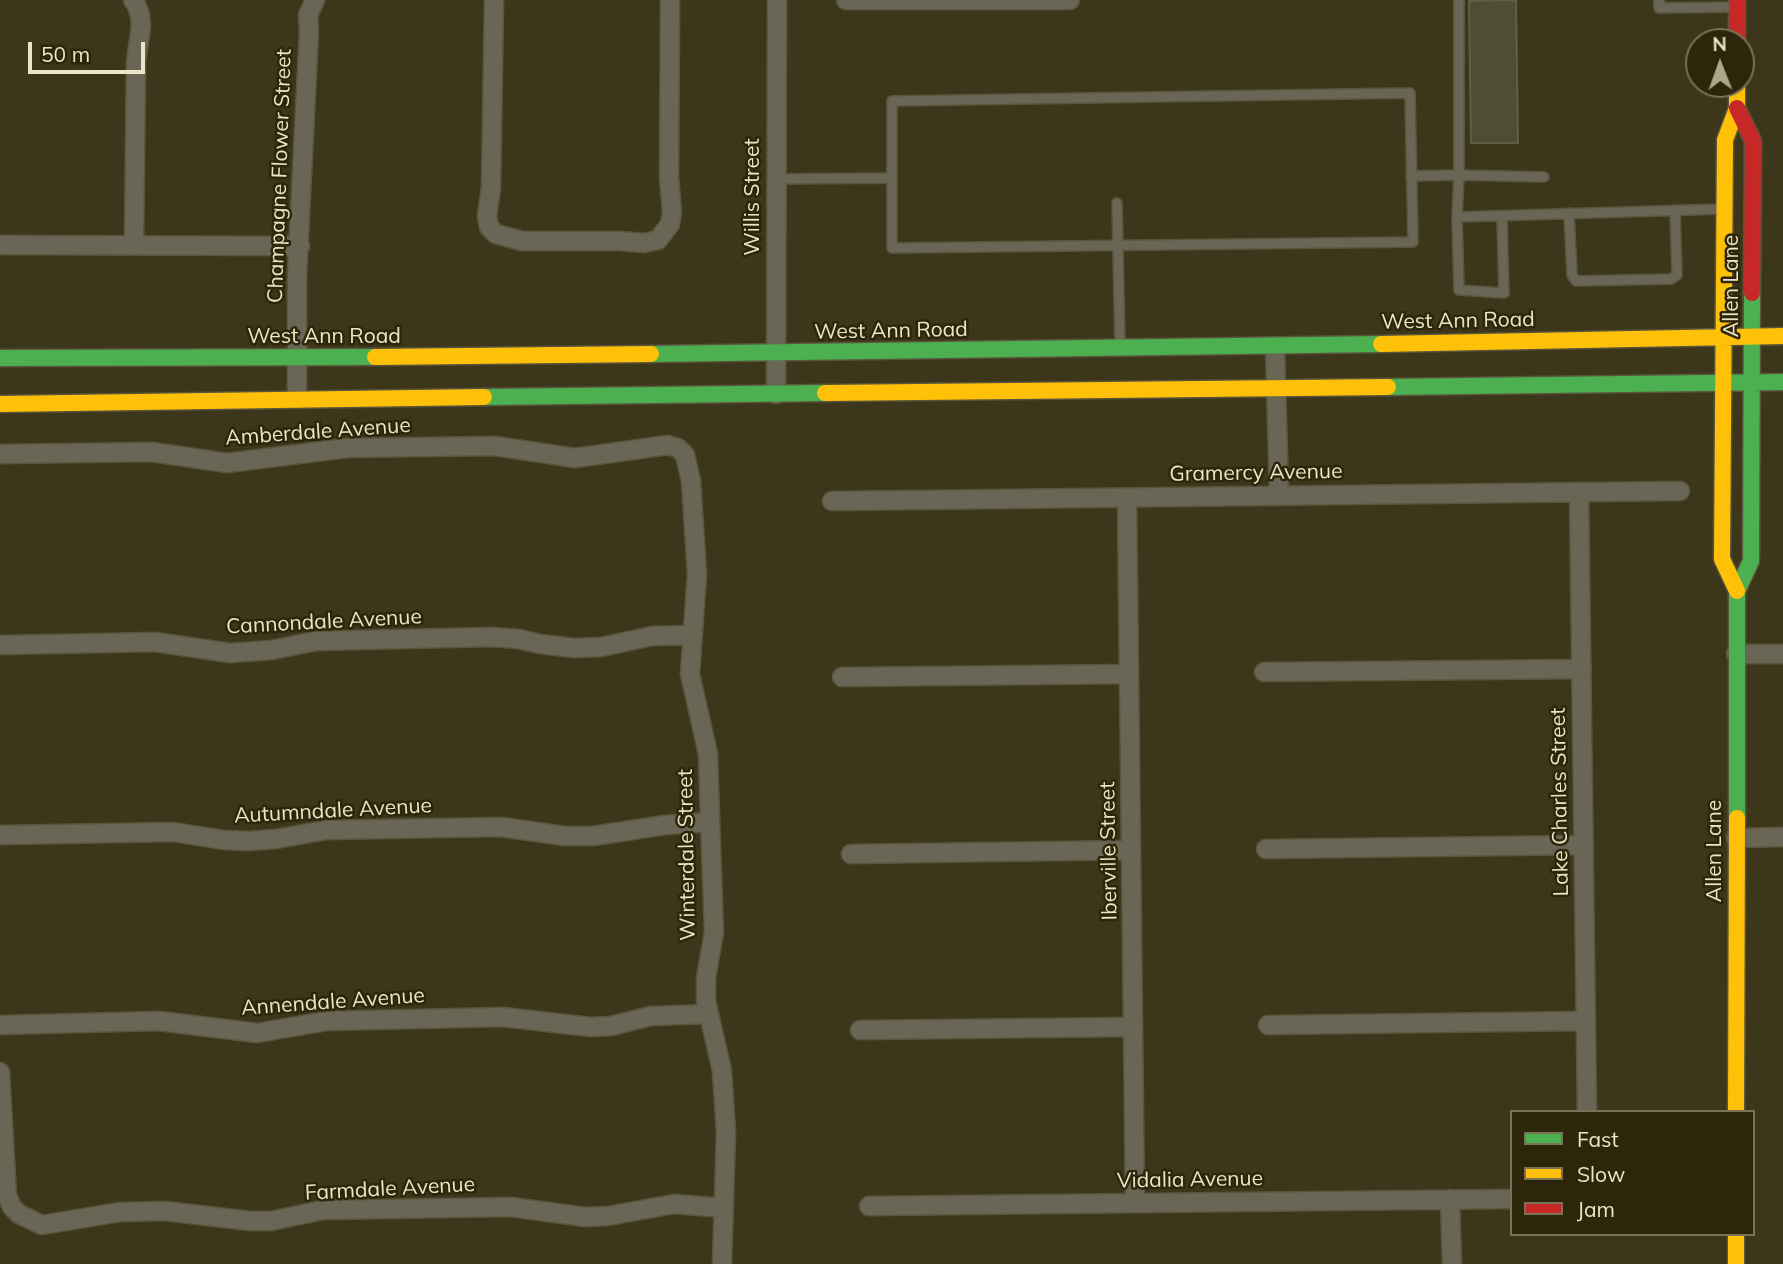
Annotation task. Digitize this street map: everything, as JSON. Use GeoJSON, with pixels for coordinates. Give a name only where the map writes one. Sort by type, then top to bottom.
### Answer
{"type":"FeatureCollection","features":[{"type":"Feature","properties":{"kind":"main road"},"geometry":{"type":"LineString","coordinates":[[1737,3],[1737,28]]}},
{"type":"Feature","properties":{"kind":"main road","name":"Allen Lane"},"geometry":{"type":"LineString","coordinates":[[1737,98],[1737,108],[1725,140],[1722,559],[1737,590]]}},
{"type":"Feature","properties":{"kind":"main road","name":"Allen Lane"},"geometry":{"type":"LineString","coordinates":[[1736,1110],[1737,590],[1751,561],[1753,337],[1753,141],[1737,108]]}},
{"type":"Feature","properties":{"kind":"main road","name":"West Ann Road"},"geometry":{"type":"LineString","coordinates":[[0,358],[296,358],[1120,349],[1783,336]]}},
{"type":"Feature","properties":{"kind":"main road"},"geometry":{"type":"LineString","coordinates":[[1108,362],[1120,349]]}},
{"type":"Feature","properties":{"kind":"main road"},"geometry":{"type":"LineString","coordinates":[[948,392],[1064,375]]}},
{"type":"Feature","properties":{"kind":"main road"},"geometry":{"type":"LineString","coordinates":[[0,404],[1783,382]]}},
{"type":"Feature","properties":{"kind":"main road"},"geometry":{"type":"LineString","coordinates":[[1736,1236],[1736,1264]]}},
{"type":"Feature","properties":{"kind":"street","name":"Champagne Flower Street"},"geometry":{"type":"LineString","coordinates":[[297,399],[296,358],[309,31],[307,15],[315,0]]}},
{"type":"Feature","properties":{"kind":"street"},"geometry":{"type":"LineString","coordinates":[[494,0],[491,188],[486,216],[489,227],[496,234],[522,241],[645,243],[658,240],[665,232],[672,212],[669,178],[670,0]]}},
{"type":"Feature","properties":{"kind":"street","name":"Willis Street"},"geometry":{"type":"LineString","coordinates":[[776,394],[777,0]]}},
{"type":"Feature","properties":{"kind":"street"},"geometry":{"type":"LineString","coordinates":[[846,0],[1070,0]]}},
{"type":"Feature","properties":{"kind":"street"},"geometry":{"type":"LineString","coordinates":[[134,2],[141,27],[136,61],[134,246]]}},
{"type":"Feature","properties":{"kind":"street"},"geometry":{"type":"LineString","coordinates":[[0,245],[300,246]]}},
{"type":"Feature","properties":{"kind":"street"},"geometry":{"type":"LineString","coordinates":[[1275,346],[1279,496]]}},
{"type":"Feature","properties":{"kind":"street","name":"Amberdale Avenue"},"geometry":{"type":"LineString","coordinates":[[0,454],[152,453],[227,463],[347,448],[495,446],[575,457],[655,445],[678,448]]}},
{"type":"Feature","properties":{"kind":"street","name":"Winterdale Street"},"geometry":{"type":"LineString","coordinates":[[678,448],[685,454],[691,481],[697,574],[690,674],[708,754],[714,932],[706,978],[709,1014],[722,1071],[724,1094],[726,1143],[722,1264]]}},
{"type":"Feature","properties":{"kind":"street","name":"Gramercy Avenue"},"geometry":{"type":"LineString","coordinates":[[832,501],[1680,491]]}},
{"type":"Feature","properties":{"kind":"street","name":"Lake Charles Street"},"geometry":{"type":"LineString","coordinates":[[1580,492],[1587,1110]]}},
{"type":"Feature","properties":{"kind":"street","name":"Iberville Street"},"geometry":{"type":"LineString","coordinates":[[1127,498],[1135,1203]]}},
{"type":"Feature","properties":{"kind":"street","name":"Cannondale Avenue"},"geometry":{"type":"LineString","coordinates":[[0,645],[155,642],[230,653],[272,650],[316,641],[519,639],[574,648],[601,647],[652,636],[692,635]]}},
{"type":"Feature","properties":{"kind":"street"},"geometry":{"type":"LineString","coordinates":[[1736,654],[1783,654]]}},
{"type":"Feature","properties":{"kind":"street"},"geometry":{"type":"LineString","coordinates":[[1264,672],[1581,668]]}},
{"type":"Feature","properties":{"kind":"street"},"geometry":{"type":"LineString","coordinates":[[842,677],[1129,674]]}},
{"type":"Feature","properties":{"kind":"street","name":"Autumndale Avenue"},"geometry":{"type":"LineString","coordinates":[[0,835],[173,832],[248,841],[326,830],[500,827],[565,836],[593,836],[665,825],[710,822]]}},
{"type":"Feature","properties":{"kind":"street"},"geometry":{"type":"LineString","coordinates":[[1736,838],[1783,837]]}},
{"type":"Feature","properties":{"kind":"street"},"geometry":{"type":"LineString","coordinates":[[1266,849],[1584,845]]}},
{"type":"Feature","properties":{"kind":"street"},"geometry":{"type":"LineString","coordinates":[[851,853],[1131,850]]}},
{"type":"Feature","properties":{"kind":"street","name":"Annendale Avenue"},"geometry":{"type":"LineString","coordinates":[[0,1025],[159,1021],[257,1033],[327,1021],[503,1017],[591,1027],[611,1026],[651,1016],[709,1014]]}},
{"type":"Feature","properties":{"kind":"street"},"geometry":{"type":"LineString","coordinates":[[1268,1025],[1586,1021]]}},
{"type":"Feature","properties":{"kind":"street"},"geometry":{"type":"LineString","coordinates":[[860,1030],[1133,1027]]}},
{"type":"Feature","properties":{"kind":"street","name":"Farmdale Avenue"},"geometry":{"type":"LineString","coordinates":[[0,1072],[8,1196],[12,1207],[19,1214],[42,1225],[120,1212],[165,1211],[271,1221],[323,1210],[510,1207],[585,1217],[608,1216],[674,1204],[724,1208]]}},
{"type":"Feature","properties":{"kind":"street"},"geometry":{"type":"LineString","coordinates":[[1450,1199],[1451,1264]]}},
{"type":"Feature","properties":{"kind":"street","name":"Vidalia Avenue"},"geometry":{"type":"LineString","coordinates":[[869,1206],[1510,1199]]}},
{"type":"Feature","properties":{"kind":"lane"},"geometry":{"type":"LineString","coordinates":[[1459,0],[1459,290],[1504,293],[1502,218]]}},
{"type":"Feature","properties":{"kind":"lane"},"geometry":{"type":"LineString","coordinates":[[1659,0],[1659,8],[1737,3]]}},
{"type":"Feature","properties":{"kind":"lane"},"geometry":{"type":"LineString","coordinates":[[1410,93],[1413,242],[892,248],[892,178],[892,101],[1410,93]]}},
{"type":"Feature","properties":{"kind":"lane"},"geometry":{"type":"LineString","coordinates":[[1411,176],[1544,177]]}},
{"type":"Feature","properties":{"kind":"lane"},"geometry":{"type":"LineString","coordinates":[[775,179],[892,178]]}},
{"type":"Feature","properties":{"kind":"lane"},"geometry":{"type":"LineString","coordinates":[[1117,203],[1120,349]]}},
{"type":"Feature","properties":{"kind":"lane"},"geometry":{"type":"LineString","coordinates":[[1457,217],[1502,218],[1569,213],[1724,209]]}},
{"type":"Feature","properties":{"kind":"lane"},"geometry":{"type":"LineString","coordinates":[[1569,213],[1572,275],[1576,281],[1671,279],[1677,275],[1675,210]]}},
{"type":"Feature","properties":{"kind":"building"},"geometry":{"type":"Polygon","coordinates":[[[1516,0],[1518,143],[1471,143],[1469,1],[1516,0]]]}},
{"type":"Feature","properties":{"kind":"traffic: fast"},"geometry":{"type":"LineString","coordinates":[[1737,818],[1737,591],[1751,561],[1752,293]]}},
{"type":"Feature","properties":{"kind":"traffic: fast"},"geometry":{"type":"LineString","coordinates":[[651,354],[1381,344]]}},
{"type":"Feature","properties":{"kind":"traffic: fast"},"geometry":{"type":"LineString","coordinates":[[0,358],[375,357]]}},
{"type":"Feature","properties":{"kind":"traffic: fast"},"geometry":{"type":"LineString","coordinates":[[1388,387],[1783,382]]}},
{"type":"Feature","properties":{"kind":"traffic: fast"},"geometry":{"type":"LineString","coordinates":[[484,397],[825,393]]}},
{"type":"Feature","properties":{"kind":"traffic: slow"},"geometry":{"type":"LineString","coordinates":[[1737,98],[1737,108],[1725,140],[1722,559],[1737,591]]}},
{"type":"Feature","properties":{"kind":"traffic: slow"},"geometry":{"type":"LineString","coordinates":[[1381,344],[1783,336]]}},
{"type":"Feature","properties":{"kind":"traffic: slow"},"geometry":{"type":"LineString","coordinates":[[375,357],[651,354]]}},
{"type":"Feature","properties":{"kind":"traffic: slow"},"geometry":{"type":"LineString","coordinates":[[825,393],[1388,387]]}},
{"type":"Feature","properties":{"kind":"traffic: slow"},"geometry":{"type":"LineString","coordinates":[[0,404],[484,397]]}},
{"type":"Feature","properties":{"kind":"traffic: slow"},"geometry":{"type":"LineString","coordinates":[[1736,1110],[1737,818]]}},
{"type":"Feature","properties":{"kind":"traffic: slow"},"geometry":{"type":"LineString","coordinates":[[1736,1236],[1736,1264]]}},
{"type":"Feature","properties":{"kind":"traffic: jam"},"geometry":{"type":"LineString","coordinates":[[1737,0],[1737,28]]}},
{"type":"Feature","properties":{"kind":"traffic: jam"},"geometry":{"type":"LineString","coordinates":[[1737,108],[1753,141],[1752,293]]}}]}
